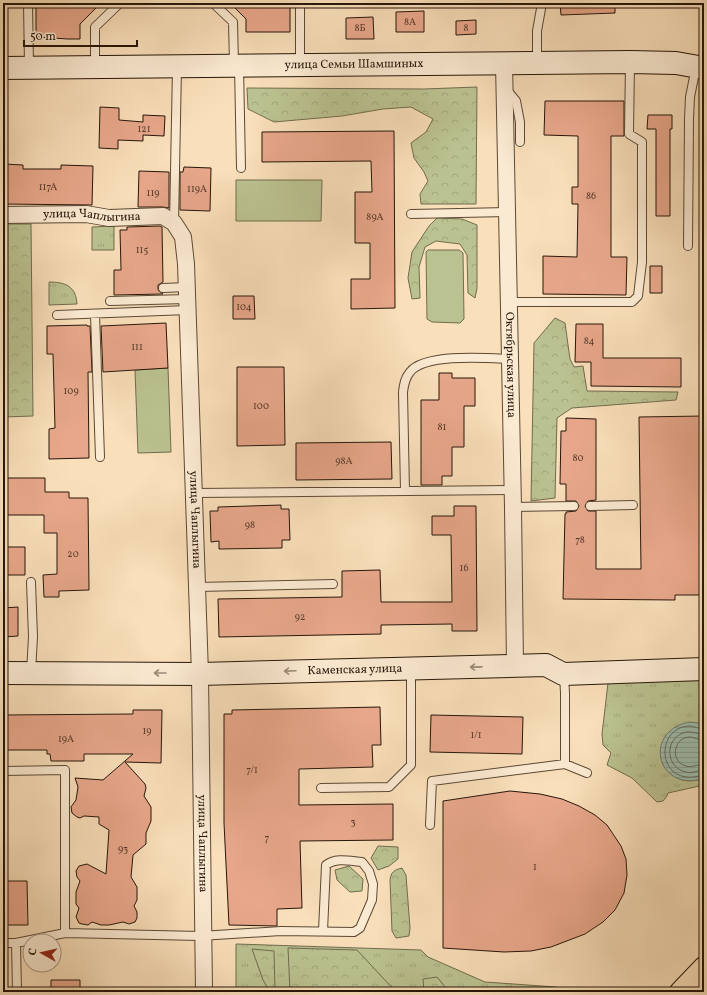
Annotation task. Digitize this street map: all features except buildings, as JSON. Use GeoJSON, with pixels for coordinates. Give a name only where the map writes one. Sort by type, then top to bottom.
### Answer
{"type":"FeatureCollection","features":[{"type":"Feature","properties":{"kind":"main road"},"geometry":{"type":"LineString","coordinates":[[681,992],[704,968]]}},
{"type":"Feature","properties":{"kind":"street","name":"улица Семьи Шамшиных"},"geometry":{"type":"LineString","coordinates":[[3,68],[537,62],[676,63],[700,67]]}},
{"type":"Feature","properties":{"kind":"street","name":"Октябрьская улица"},"geometry":{"type":"LineString","coordinates":[[504,63],[508,212],[515,666]]}},
{"type":"Feature","properties":{"kind":"street","name":"улица Чаплыгина"},"geometry":{"type":"LineString","coordinates":[[3,215],[86,214],[109,218],[163,216],[174,223],[183,237],[186,253],[200,674],[204,992]]}},
{"type":"Feature","properties":{"kind":"street","name":"Каменская улица"},"geometry":{"type":"LineString","coordinates":[[3,673],[200,674],[546,665],[564,674],[704,669]]}},
{"type":"Feature","properties":{"kind":"lane"},"geometry":{"type":"LineString","coordinates":[[28,3],[28,68]]}},
{"type":"Feature","properties":{"kind":"lane"},"geometry":{"type":"LineString","coordinates":[[95,67],[95,27],[120,3]]}},
{"type":"Feature","properties":{"kind":"lane"},"geometry":{"type":"LineString","coordinates":[[213,3],[233,22],[241,168]]}},
{"type":"Feature","properties":{"kind":"lane"},"geometry":{"type":"LineString","coordinates":[[300,3],[300,65]]}},
{"type":"Feature","properties":{"kind":"lane"},"geometry":{"type":"LineString","coordinates":[[537,62],[537,31],[542,3]]}},
{"type":"Feature","properties":{"kind":"lane"},"geometry":{"type":"LineString","coordinates":[[509,302],[632,302],[638,296],[642,262],[642,142],[629,134],[630,62]]}},
{"type":"Feature","properties":{"kind":"lane"},"geometry":{"type":"LineString","coordinates":[[174,223],[178,66]]}},
{"type":"Feature","properties":{"kind":"lane"},"geometry":{"type":"LineString","coordinates":[[688,246],[689,111],[690,97],[700,67]]}},
{"type":"Feature","properties":{"kind":"lane"},"geometry":{"type":"LineString","coordinates":[[505,88],[516,101],[520,122],[520,142]]}},
{"type":"Feature","properties":{"kind":"lane"},"geometry":{"type":"LineString","coordinates":[[411,214],[508,212]]}},
{"type":"Feature","properties":{"kind":"lane"},"geometry":{"type":"LineString","coordinates":[[163,288],[187,299]]}},
{"type":"Feature","properties":{"kind":"lane"},"geometry":{"type":"LineString","coordinates":[[110,301],[187,299]]}},
{"type":"Feature","properties":{"kind":"lane"},"geometry":{"type":"LineString","coordinates":[[57,315],[95,314],[187,299]]}},
{"type":"Feature","properties":{"kind":"lane"},"geometry":{"type":"LineString","coordinates":[[95,314],[100,457]]}},
{"type":"Feature","properties":{"kind":"lane"},"geometry":{"type":"LineString","coordinates":[[405,491],[403,392],[405,379],[411,370],[424,362],[445,358],[510,359]]}},
{"type":"Feature","properties":{"kind":"lane"},"geometry":{"type":"LineString","coordinates":[[194,493],[513,490]]}},
{"type":"Feature","properties":{"kind":"lane"},"geometry":{"type":"LineString","coordinates":[[590,506],[633,505]]}},
{"type":"Feature","properties":{"kind":"lane"},"geometry":{"type":"LineString","coordinates":[[513,507],[574,506]]}},
{"type":"Feature","properties":{"kind":"lane"},"geometry":{"type":"LineString","coordinates":[[31,582],[33,637],[31,672]]}},
{"type":"Feature","properties":{"kind":"lane"},"geometry":{"type":"LineString","coordinates":[[197,587],[333,584]]}},
{"type":"Feature","properties":{"kind":"lane"},"geometry":{"type":"LineString","coordinates":[[321,788],[389,786],[411,765],[411,668]]}},
{"type":"Feature","properties":{"kind":"lane"},"geometry":{"type":"LineString","coordinates":[[564,674],[565,764]]}},
{"type":"Feature","properties":{"kind":"lane"},"geometry":{"type":"LineString","coordinates":[[430,825],[432,781],[565,764],[587,773]]}},
{"type":"Feature","properties":{"kind":"lane"},"geometry":{"type":"LineString","coordinates":[[3,771],[65,770],[65,933]]}},
{"type":"Feature","properties":{"kind":"lane"},"geometry":{"type":"LineString","coordinates":[[3,943],[16,943],[65,933],[203,936],[281,931],[354,932],[360,928],[372,900],[374,884],[369,871],[362,862],[342,860],[331,861],[326,865],[323,931]]}},
{"type":"Feature","properties":{"kind":"lane"},"geometry":{"type":"LineString","coordinates":[[16,943],[17,992]]}},
{"type":"Feature","properties":{"kind":"green space"},"geometry":{"type":"Polygon","coordinates":[[[477,87],[476,204],[421,204],[420,194],[428,181],[424,172],[414,158],[411,143],[426,132],[433,119],[411,107],[383,109],[342,116],[274,122],[248,109],[247,88],[424,89],[477,87]]]}},
{"type":"Feature","properties":{"kind":"green space"},"geometry":{"type":"Polygon","coordinates":[[[236,180],[322,180],[321,221],[236,221],[236,180]]]}},
{"type":"Feature","properties":{"kind":"green space"},"geometry":{"type":"Polygon","coordinates":[[[437,218],[462,219],[477,225],[477,288],[475,298],[468,293],[467,255],[460,244],[436,241],[425,247],[419,267],[420,298],[412,299],[408,278],[412,252],[429,226],[437,218]]]}},
{"type":"Feature","properties":{"kind":"green space"},"geometry":{"type":"Polygon","coordinates":[[[3,224],[31,224],[33,416],[3,417],[3,224]]]}},
{"type":"Feature","properties":{"kind":"green space"},"geometry":{"type":"Polygon","coordinates":[[[114,226],[114,250],[92,250],[92,227],[114,226]]]}},
{"type":"Feature","properties":{"kind":"green space"},"geometry":{"type":"Polygon","coordinates":[[[428,250],[459,250],[463,253],[464,319],[460,323],[432,322],[427,319],[426,252],[428,250]]]}},
{"type":"Feature","properties":{"kind":"green space"},"geometry":{"type":"Polygon","coordinates":[[[49,282],[69,286],[74,293],[77,304],[49,305],[49,282]]]}},
{"type":"Feature","properties":{"kind":"green space"},"geometry":{"type":"Polygon","coordinates":[[[555,318],[565,323],[570,359],[574,367],[583,366],[587,391],[678,392],[676,400],[572,408],[557,418],[555,498],[531,501],[534,343],[555,318]]]}},
{"type":"Feature","properties":{"kind":"green space"},"geometry":{"type":"Polygon","coordinates":[[[168,368],[171,452],[138,453],[135,370],[168,368]]]}},
{"type":"Feature","properties":{"kind":"green space"},"geometry":{"type":"Polygon","coordinates":[[[704,675],[704,726],[698,723],[662,763],[675,777],[685,781],[704,778],[704,785],[668,793],[663,801],[657,802],[632,778],[607,765],[611,753],[603,745],[602,734],[608,683],[704,675]]]}},
{"type":"Feature","properties":{"kind":"green space"},"geometry":{"type":"Polygon","coordinates":[[[378,846],[398,847],[398,859],[389,866],[378,870],[371,858],[378,846]]]}},
{"type":"Feature","properties":{"kind":"green space"},"geometry":{"type":"Polygon","coordinates":[[[349,866],[363,879],[362,891],[350,892],[337,880],[335,870],[349,866]]]}},
{"type":"Feature","properties":{"kind":"green space"},"geometry":{"type":"Polygon","coordinates":[[[402,868],[406,875],[410,928],[409,936],[396,938],[392,931],[390,880],[393,872],[402,868]]]}},
{"type":"Feature","properties":{"kind":"green space"},"geometry":{"type":"Polygon","coordinates":[[[236,944],[421,950],[428,957],[485,982],[556,987],[556,992],[236,992],[236,944]]]}},
{"type":"Feature","properties":{"kind":"green space"},"geometry":{"type":"Polygon","coordinates":[[[288,948],[357,950],[396,992],[290,992],[288,948]]]}},
{"type":"Feature","properties":{"kind":"green space"},"geometry":{"type":"Polygon","coordinates":[[[252,949],[274,951],[275,992],[270,992],[263,980],[252,949]]]}},
{"type":"Feature","properties":{"kind":"green space"},"geometry":{"type":"Polygon","coordinates":[[[437,977],[449,992],[424,992],[423,979],[437,977]]]}},
{"type":"Feature","properties":{"kind":"water"},"geometry":{"type":"Polygon","coordinates":[[[689,722],[698,723],[704,726],[704,778],[688,781],[676,777],[666,770],[661,760],[661,748],[665,737],[674,728],[689,722]]]}}]}
